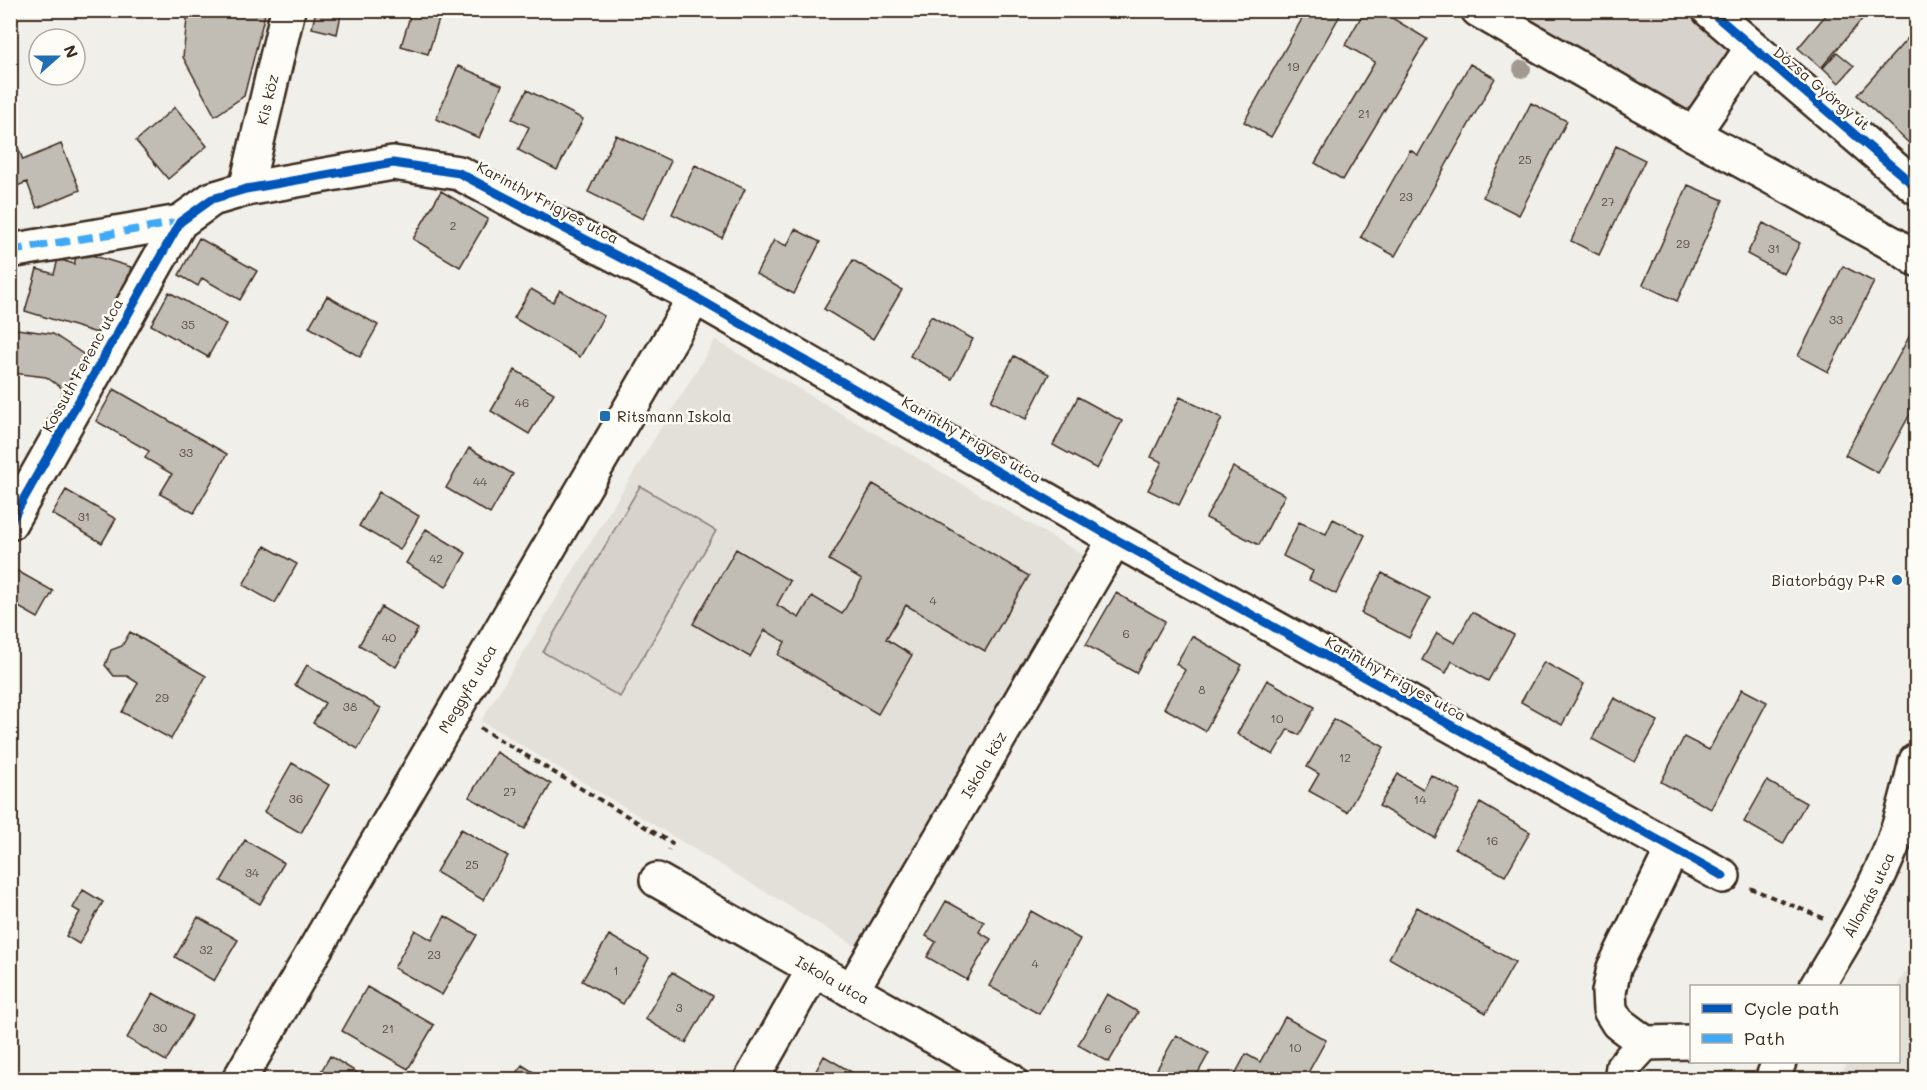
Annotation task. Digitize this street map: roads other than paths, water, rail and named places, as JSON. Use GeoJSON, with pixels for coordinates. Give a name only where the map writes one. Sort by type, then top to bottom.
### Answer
{"type":"FeatureCollection","features":[{"type":"Feature","properties":{"kind":"street","name":"Kis köz"},"geometry":{"type":"LineString","coordinates":[[246,189],[288,10]]}},
{"type":"Feature","properties":{"kind":"street"},"geometry":{"type":"LineString","coordinates":[[1478,10],[1917,259]]}},
{"type":"Feature","properties":{"kind":"street","name":"Dózsa György út"},"geometry":{"type":"LineString","coordinates":[[1709,10],[1917,187]]}},
{"type":"Feature","properties":{"kind":"street","name":"Dózsa György út"},"geometry":{"type":"LineString","coordinates":[[1694,134],[1752,48]]}},
{"type":"Feature","properties":{"kind":"street","name":"Karinthy Frigyes utca"},"geometry":{"type":"LineString","coordinates":[[180,222],[212,199],[246,189],[393,164],[459,173],[695,297],[1115,539],[1723,876]]}},
{"type":"Feature","properties":{"kind":"street"},"geometry":{"type":"LineString","coordinates":[[10,251],[180,222]]}},
{"type":"Feature","properties":{"kind":"street","name":"Kossuth Ferenc utca"},"geometry":{"type":"LineString","coordinates":[[10,523],[180,222]]}},
{"type":"Feature","properties":{"kind":"street","name":"Meggyfa utca"},"geometry":{"type":"LineString","coordinates":[[239,1080],[695,297]]}},
{"type":"Feature","properties":{"kind":"street","name":"Iskola köz"},"geometry":{"type":"LineString","coordinates":[[852,990],[1115,539]]}},
{"type":"Feature","properties":{"kind":"street","name":"Állomás utca"},"geometry":{"type":"LineString","coordinates":[[1818,985],[1852,930],[1891,849],[1917,761]]}},
{"type":"Feature","properties":{"kind":"street"},"geometry":{"type":"LineString","coordinates":[[1673,848],[1614,968],[1609,992],[1610,1010],[1618,1023],[1645,1043],[1690,1042]]}},
{"type":"Feature","properties":{"kind":"street","name":"Iskola utca"},"geometry":{"type":"LineString","coordinates":[[657,880],[1010,1080]]}},
{"type":"Feature","properties":{"kind":"street"},"geometry":{"type":"LineString","coordinates":[[751,1080],[814,969]]}},
{"type":"Feature","properties":{"kind":"street"},"geometry":{"type":"LineString","coordinates":[[1621,1080],[1623,1067],[1645,1043]]}},
{"type":"Feature","properties":{"kind":"street"},"geometry":{"type":"LineString","coordinates":[[1772,1080],[1779,1063]]}},
{"type":"Feature","properties":{"kind":"place","name":"Ritsmann Iskola"},"geometry":{"type":"Point","coordinates":[605,416]}},
{"type":"Feature","properties":{"kind":"place","name":"Biatorbágy P+R"},"geometry":{"type":"Point","coordinates":[1897,580]}}]}
